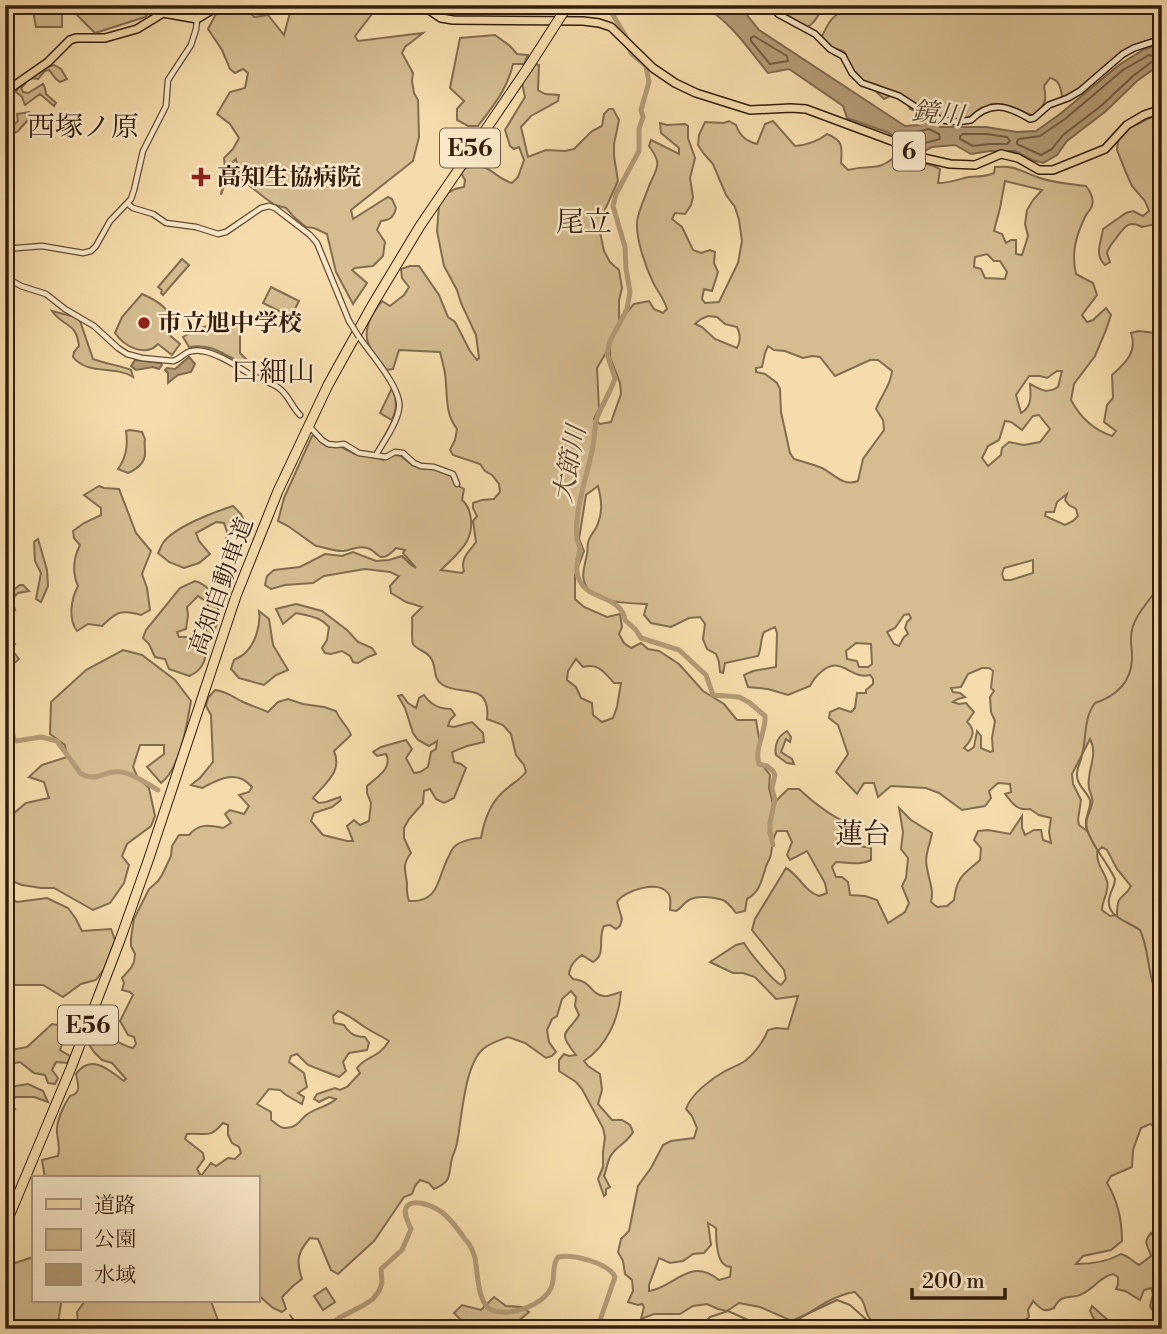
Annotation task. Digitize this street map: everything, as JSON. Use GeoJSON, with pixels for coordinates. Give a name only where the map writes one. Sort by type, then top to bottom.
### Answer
{"type":"FeatureCollection","features":[{"type":"Feature","properties":{"kind":"highway","name":"高知自動車道"},"geometry":{"type":"LineString","coordinates":[[177,768],[236,596],[278,491],[315,411],[358,330],[414,235],[567,5]]}},
{"type":"Feature","properties":{"kind":"highway","name":"高知自動車道"},"geometry":{"type":"LineString","coordinates":[[5,1226],[47,1129],[125,926],[232,597],[283,472],[340,357],[384,279],[426,212],[526,69]]}},
{"type":"Feature","properties":{"kind":"highway","name":"高知自動車道"},"geometry":{"type":"LineString","coordinates":[[5,1218],[74,1055],[160,820]]}},
{"type":"Feature","properties":{"kind":"main road"},"geometry":{"type":"LineString","coordinates":[[5,92],[45,65],[73,39],[111,37],[140,28],[160,14],[166,13],[197,19],[220,5]]}},
{"type":"Feature","properties":{"kind":"main road","name":"6"},"geometry":{"type":"LineString","coordinates":[[422,5],[447,19],[593,22],[608,26],[649,64],[683,88],[756,110],[806,109],[892,141],[919,157],[969,166],[1001,154],[1018,158],[1039,170],[1058,169],[1105,149],[1127,125],[1162,108]]}},
{"type":"Feature","properties":{"kind":"main road"},"geometry":{"type":"LineString","coordinates":[[771,5],[778,14],[815,34],[830,49],[843,56],[852,73],[862,83],[900,96],[931,116],[951,122],[971,120],[982,111],[998,106],[1019,112],[1030,119],[1034,118],[1049,105],[1080,91],[1123,54],[1162,39]]}},
{"type":"Feature","properties":{"kind":"street"},"geometry":{"type":"LineString","coordinates":[[5,249],[34,245],[79,253],[91,251],[96,246],[113,218],[128,204],[143,151],[166,106],[168,80],[191,45],[197,19]]}},
{"type":"Feature","properties":{"kind":"street"},"geometry":{"type":"LineString","coordinates":[[128,204],[166,223],[196,227],[218,234],[269,206],[310,235],[317,243],[349,321],[396,390],[399,408],[394,423],[376,455]]}},
{"type":"Feature","properties":{"kind":"street"},"geometry":{"type":"LineString","coordinates":[[5,277],[21,286],[46,294],[94,326],[118,348],[132,356],[173,361],[190,351],[200,350],[236,364],[281,389],[300,415]]}},
{"type":"Feature","properties":{"kind":"street"},"geometry":{"type":"LineString","coordinates":[[309,426],[324,442],[344,444],[359,453],[386,457],[395,452],[403,453],[414,463],[453,474],[457,484]]}},
{"type":"Feature","properties":{"kind":"green space"},"geometry":{"type":"Polygon","coordinates":[[[32,5],[62,5],[62,27],[36,27],[32,5]]]}},
{"type":"Feature","properties":{"kind":"green space"},"geometry":{"type":"Polygon","coordinates":[[[68,5],[147,5],[151,11],[145,17],[95,33],[68,5]]]}},
{"type":"Feature","properties":{"kind":"green space"},"geometry":{"type":"Polygon","coordinates":[[[231,5],[244,5],[254,17],[268,15],[284,35],[292,5],[379,5],[355,36],[358,41],[423,33],[405,47],[402,53],[413,73],[414,93],[418,100],[419,137],[413,161],[351,210],[353,219],[388,197],[396,208],[391,218],[381,221],[377,230],[385,242],[383,256],[373,266],[352,270],[367,283],[353,304],[336,272],[327,234],[306,227],[286,208],[275,205],[240,178],[236,159],[231,164],[221,195],[224,158],[239,138],[230,124],[217,114],[230,92],[245,88],[248,73],[243,69],[235,73],[230,69],[222,50],[208,29],[217,12],[231,5]]]}},
{"type":"Feature","properties":{"kind":"green space"},"geometry":{"type":"Polygon","coordinates":[[[768,5],[825,5],[813,22],[804,28],[768,5]]]}},
{"type":"Feature","properties":{"kind":"green space"},"geometry":{"type":"Polygon","coordinates":[[[848,5],[1162,5],[1162,33],[1134,45],[1063,101],[1058,84],[1050,78],[1044,86],[1044,102],[1035,116],[992,104],[974,116],[941,121],[930,119],[910,109],[906,100],[892,95],[884,99],[870,86],[861,82],[848,64],[843,51],[829,47],[821,38],[832,19],[848,5]]]}},
{"type":"Feature","properties":{"kind":"green space"},"geometry":{"type":"Polygon","coordinates":[[[495,35],[517,54],[528,55],[524,64],[513,64],[504,89],[478,126],[468,126],[457,120],[457,109],[464,101],[450,88],[460,38],[495,35]]]}},
{"type":"Feature","properties":{"kind":"green space"},"geometry":{"type":"Polygon","coordinates":[[[535,64],[539,65],[538,90],[545,94],[559,95],[558,101],[531,116],[521,127],[528,157],[546,150],[574,149],[592,131],[602,126],[604,114],[609,109],[613,109],[619,120],[614,144],[618,181],[599,228],[604,251],[610,262],[619,270],[622,288],[619,321],[634,304],[649,301],[654,309],[663,313],[667,309],[647,267],[637,229],[639,213],[657,166],[649,146],[651,140],[679,154],[679,148],[661,133],[660,123],[688,126],[688,138],[695,158],[690,178],[693,197],[685,214],[675,213],[672,219],[682,227],[693,250],[701,253],[710,250],[715,252],[714,263],[718,272],[712,291],[704,289],[702,299],[705,303],[719,302],[738,263],[742,241],[735,207],[726,195],[713,164],[698,145],[705,122],[729,121],[736,125],[744,138],[757,144],[765,124],[773,121],[795,146],[812,143],[827,134],[839,142],[841,163],[848,170],[879,166],[898,154],[940,169],[938,183],[988,175],[994,173],[995,167],[1002,167],[1014,168],[1051,181],[1086,186],[1091,195],[1092,207],[1082,222],[1077,237],[1075,266],[1076,274],[1093,283],[1097,295],[1082,315],[1087,322],[1106,308],[1111,315],[1095,356],[1074,384],[1071,400],[1088,422],[1105,433],[1112,436],[1116,431],[1104,422],[1107,405],[1113,398],[1112,375],[1126,361],[1131,351],[1131,333],[1155,333],[1159,328],[1155,321],[1156,316],[1162,316],[1162,1129],[1150,1124],[1141,1128],[1133,1150],[1132,1167],[1111,1176],[1107,1183],[1119,1211],[1122,1241],[1111,1250],[1083,1256],[1076,1264],[1100,1262],[1121,1254],[1139,1265],[1151,1256],[1146,1242],[1151,1233],[1158,1240],[1162,1240],[1162,1326],[1160,1316],[1154,1313],[1150,1306],[1153,1294],[1151,1288],[1144,1290],[1140,1300],[1116,1289],[1118,1277],[1113,1274],[1084,1293],[1064,1298],[1054,1308],[1042,1309],[1033,1301],[1028,1310],[1029,1317],[1022,1322],[1028,1329],[886,1327],[871,1320],[862,1300],[855,1292],[831,1300],[794,1322],[760,1307],[739,1303],[727,1311],[707,1304],[693,1306],[680,1314],[654,1314],[641,1319],[644,1307],[642,1304],[628,1302],[633,1291],[632,1280],[625,1274],[618,1252],[621,1239],[629,1231],[638,1186],[663,1145],[671,1141],[694,1138],[697,1128],[686,1109],[697,1092],[720,1074],[749,1058],[768,1030],[788,1029],[798,996],[776,999],[755,977],[733,973],[710,962],[736,945],[744,943],[777,982],[781,985],[786,979],[784,970],[752,930],[755,919],[786,868],[814,894],[819,896],[827,893],[825,883],[807,851],[790,860],[787,855],[792,842],[787,831],[777,831],[775,834],[761,883],[747,899],[745,911],[736,913],[723,900],[706,897],[692,898],[676,911],[670,910],[670,897],[663,889],[650,887],[634,890],[617,902],[622,919],[620,926],[616,929],[610,925],[604,926],[601,951],[597,959],[593,962],[582,955],[572,965],[569,974],[573,979],[584,982],[599,995],[608,996],[621,992],[618,1012],[610,1031],[599,1048],[584,1061],[600,1074],[602,1090],[598,1104],[612,1120],[622,1120],[630,1125],[633,1132],[609,1159],[604,1176],[610,1187],[606,1189],[604,1196],[598,1179],[603,1167],[603,1128],[582,1089],[559,1071],[559,1060],[564,1054],[576,1055],[565,1037],[579,1015],[575,1006],[576,997],[571,991],[562,999],[557,1016],[552,1019],[547,1030],[549,1042],[556,1052],[552,1056],[546,1058],[525,1043],[508,1037],[486,1047],[477,1057],[468,1080],[457,1143],[447,1180],[434,1189],[429,1183],[420,1180],[412,1194],[404,1197],[374,1241],[338,1274],[331,1270],[318,1239],[310,1238],[299,1257],[302,1279],[282,1297],[286,1309],[282,1312],[259,1296],[259,1176],[201,1176],[45,1176],[42,1160],[58,1156],[58,1124],[68,1099],[78,1090],[76,1074],[82,1068],[94,1064],[106,1068],[124,1081],[126,1079],[112,1063],[102,1060],[86,1040],[92,1032],[129,1047],[133,1048],[136,1044],[134,1037],[128,1035],[120,1021],[133,995],[122,990],[122,978],[134,962],[131,938],[134,919],[149,889],[162,875],[171,856],[172,846],[179,835],[189,835],[200,827],[223,828],[231,823],[225,814],[230,810],[244,814],[249,806],[239,795],[249,792],[252,787],[240,778],[228,777],[202,788],[191,785],[213,762],[211,715],[206,706],[208,698],[215,690],[268,712],[278,702],[288,699],[336,711],[351,735],[334,751],[334,771],[313,798],[319,803],[340,797],[341,800],[332,807],[314,813],[311,821],[323,835],[347,841],[353,841],[347,826],[354,820],[360,825],[369,821],[371,803],[367,786],[386,768],[386,754],[377,756],[373,752],[406,740],[412,749],[406,758],[414,773],[428,767],[431,752],[436,749],[437,741],[429,746],[418,740],[398,696],[402,695],[416,708],[419,698],[424,695],[436,705],[451,709],[455,715],[448,726],[472,722],[483,733],[484,742],[452,752],[454,762],[466,768],[454,798],[444,803],[436,799],[430,789],[424,791],[423,803],[404,828],[404,838],[411,853],[405,867],[409,901],[427,898],[433,893],[453,848],[464,841],[481,838],[495,801],[526,772],[516,755],[511,734],[503,725],[487,719],[484,699],[479,694],[450,688],[439,682],[430,657],[413,644],[412,617],[422,607],[391,593],[390,586],[399,576],[390,572],[365,569],[324,576],[313,583],[271,589],[265,585],[267,576],[274,570],[300,567],[325,554],[342,556],[353,552],[376,561],[402,556],[416,568],[403,553],[405,550],[396,548],[383,557],[364,547],[344,551],[316,546],[278,521],[284,498],[314,435],[330,447],[341,447],[355,454],[383,460],[394,455],[401,456],[412,465],[423,469],[436,469],[452,476],[455,484],[464,489],[462,500],[470,513],[471,530],[462,548],[441,570],[464,571],[464,559],[476,542],[473,521],[477,516],[473,503],[494,499],[500,492],[499,484],[480,464],[453,455],[450,450],[457,429],[448,409],[440,352],[399,350],[393,369],[386,370],[372,352],[367,328],[382,301],[390,306],[404,295],[409,287],[402,278],[401,269],[419,266],[439,295],[448,317],[455,322],[470,351],[477,360],[479,358],[476,335],[444,266],[437,231],[439,205],[448,193],[464,187],[465,180],[460,171],[469,167],[483,167],[512,183],[518,177],[524,160],[519,147],[514,149],[510,146],[505,130],[525,97],[522,83],[535,64]],[[1005,181],[994,231],[1002,234],[1006,243],[1016,240],[1016,254],[1022,255],[1028,236],[1025,224],[1027,210],[1042,190],[1005,181]],[[987,254],[975,257],[974,267],[981,269],[985,278],[1005,279],[1007,272],[1000,261],[994,261],[987,254]],[[708,316],[695,324],[715,339],[737,348],[740,338],[737,327],[725,324],[717,317],[708,316]],[[610,346],[597,368],[599,409],[594,419],[600,424],[611,422],[621,394],[620,383],[610,357],[610,346]],[[768,346],[762,367],[756,368],[756,372],[765,374],[777,383],[780,389],[781,412],[790,453],[794,459],[822,468],[843,481],[858,481],[863,459],[884,430],[883,420],[876,409],[888,386],[892,371],[878,360],[870,360],[835,376],[820,357],[803,358],[768,346]],[[1057,371],[1047,378],[1029,376],[1016,395],[1021,413],[1029,404],[1030,384],[1044,390],[1054,389],[1058,387],[1062,371],[1057,371]],[[1039,415],[1033,416],[1022,430],[1005,421],[999,440],[988,446],[982,458],[988,466],[1001,455],[1002,448],[1009,442],[1024,445],[1040,442],[1050,429],[1039,415]],[[598,486],[586,495],[579,539],[584,551],[575,575],[575,599],[584,607],[607,617],[620,614],[622,627],[619,634],[624,643],[631,648],[641,643],[648,649],[659,651],[679,664],[703,691],[724,704],[737,720],[756,720],[760,744],[757,758],[770,775],[769,788],[773,804],[788,789],[799,789],[824,810],[852,825],[855,841],[860,846],[871,848],[871,860],[858,863],[836,862],[832,867],[836,877],[842,877],[848,882],[850,895],[877,900],[888,923],[905,912],[909,903],[902,886],[906,878],[908,858],[901,849],[903,832],[899,808],[911,820],[932,833],[926,864],[932,889],[931,902],[937,907],[947,906],[954,900],[959,881],[980,860],[981,848],[974,840],[978,831],[1010,834],[1022,816],[1025,835],[1041,830],[1043,840],[1051,843],[1051,818],[1016,806],[1005,794],[1011,792],[1010,784],[998,783],[989,791],[991,798],[985,806],[962,810],[939,793],[926,788],[891,786],[878,797],[874,783],[864,783],[857,794],[836,772],[848,754],[838,725],[829,718],[830,712],[839,708],[851,712],[855,708],[857,693],[866,693],[873,684],[870,675],[863,676],[834,666],[821,672],[810,686],[788,695],[748,687],[744,675],[776,667],[775,627],[764,632],[758,656],[725,663],[723,673],[720,672],[716,654],[707,649],[703,639],[705,624],[700,617],[689,618],[671,627],[651,623],[644,615],[647,604],[611,601],[588,589],[583,574],[589,541],[601,513],[598,486]],[[1067,494],[1057,502],[1054,512],[1046,512],[1045,516],[1065,525],[1078,516],[1076,509],[1065,500],[1067,494]],[[1033,560],[1004,568],[1004,580],[1011,580],[1033,573],[1033,560]],[[909,614],[904,615],[895,628],[887,632],[894,644],[899,646],[908,634],[905,628],[911,618],[909,614]],[[856,643],[846,651],[847,659],[857,661],[859,667],[868,667],[872,664],[871,644],[856,643]],[[576,659],[568,671],[567,680],[576,687],[581,698],[592,703],[593,715],[602,722],[613,718],[621,683],[614,683],[597,667],[583,667],[576,659]],[[982,668],[968,674],[961,687],[951,688],[953,692],[965,697],[953,702],[966,703],[974,712],[967,722],[972,728],[972,735],[964,748],[968,751],[974,747],[977,731],[981,736],[981,748],[993,751],[995,721],[990,697],[994,691],[991,688],[993,671],[982,668]],[[1090,739],[1072,774],[1073,784],[1081,800],[1078,820],[1079,825],[1087,831],[1092,802],[1089,782],[1093,751],[1090,739]],[[1102,847],[1097,852],[1108,885],[1102,910],[1110,916],[1117,915],[1119,900],[1131,886],[1117,869],[1107,850],[1102,847]],[[338,1011],[333,1016],[334,1023],[344,1025],[353,1034],[365,1037],[369,1043],[367,1050],[349,1053],[343,1062],[346,1071],[339,1077],[308,1065],[297,1054],[291,1056],[289,1062],[304,1073],[307,1087],[298,1093],[304,1097],[302,1104],[280,1090],[269,1089],[257,1104],[271,1112],[271,1120],[278,1126],[292,1127],[309,1113],[333,1102],[336,1099],[329,1097],[319,1102],[314,1099],[317,1094],[347,1087],[360,1073],[357,1068],[381,1051],[389,1041],[338,1011]],[[223,1123],[214,1132],[207,1134],[187,1134],[185,1139],[203,1153],[204,1159],[197,1169],[201,1176],[211,1163],[216,1166],[228,1158],[235,1159],[241,1153],[228,1135],[228,1125],[223,1123]],[[708,1223],[711,1245],[704,1253],[693,1254],[683,1261],[670,1263],[659,1258],[649,1291],[691,1272],[709,1273],[719,1280],[730,1277],[731,1267],[722,1262],[718,1253],[716,1228],[708,1223]]]}},
{"type":"Feature","properties":{"kind":"green space"},"geometry":{"type":"Polygon","coordinates":[[[54,65],[61,69],[67,79],[60,82],[49,70],[38,79],[30,78],[47,67],[54,65]]]}},
{"type":"Feature","properties":{"kind":"green space"},"geometry":{"type":"Polygon","coordinates":[[[26,83],[21,88],[28,93],[43,84],[46,94],[56,103],[54,106],[40,94],[25,105],[16,92],[26,83]]]}},
{"type":"Feature","properties":{"kind":"green space"},"geometry":{"type":"Polygon","coordinates":[[[29,112],[35,118],[42,118],[38,125],[33,126],[27,121],[5,145],[8,131],[18,121],[17,114],[29,112]]]}},
{"type":"Feature","properties":{"kind":"green space"},"geometry":{"type":"Polygon","coordinates":[[[1162,112],[1162,232],[1156,224],[1142,227],[1128,225],[1109,248],[1107,253],[1110,262],[1105,265],[1099,253],[1103,229],[1126,213],[1133,211],[1143,216],[1149,211],[1127,175],[1117,150],[1118,139],[1129,128],[1162,112]]]}},
{"type":"Feature","properties":{"kind":"green space"},"geometry":{"type":"Polygon","coordinates":[[[182,259],[189,265],[163,295],[158,287],[182,259]]]}},
{"type":"Feature","properties":{"kind":"green space"},"geometry":{"type":"Polygon","coordinates":[[[271,287],[299,301],[291,317],[263,303],[271,287]]]}},
{"type":"Feature","properties":{"kind":"green space","name":"市立旭中学校"},"geometry":{"type":"Polygon","coordinates":[[[142,294],[161,305],[171,317],[173,322],[167,333],[180,344],[172,355],[158,344],[147,350],[135,349],[115,333],[122,317],[142,294]]]}},
{"type":"Feature","properties":{"kind":"green space"},"geometry":{"type":"Polygon","coordinates":[[[52,311],[79,318],[93,359],[131,370],[133,377],[126,373],[94,369],[79,363],[73,357],[79,346],[75,332],[52,311]]]}},
{"type":"Feature","properties":{"kind":"green space"},"geometry":{"type":"Polygon","coordinates":[[[224,311],[246,323],[240,335],[240,353],[251,364],[208,347],[189,347],[183,337],[198,328],[208,326],[224,311]]]}},
{"type":"Feature","properties":{"kind":"green space"},"geometry":{"type":"Polygon","coordinates":[[[391,390],[396,405],[392,420],[380,413],[391,390]]]}},
{"type":"Feature","properties":{"kind":"green space"},"geometry":{"type":"Polygon","coordinates":[[[126,431],[142,432],[145,455],[140,465],[128,473],[118,469],[126,451],[126,431]]]}},
{"type":"Feature","properties":{"kind":"green space"},"geometry":{"type":"Polygon","coordinates":[[[99,486],[119,489],[136,533],[151,551],[142,574],[150,610],[141,615],[119,613],[102,626],[88,624],[77,631],[72,621],[72,609],[78,586],[74,566],[80,545],[74,538],[73,531],[101,515],[101,508],[84,495],[99,486]]]}},
{"type":"Feature","properties":{"kind":"green space"},"geometry":{"type":"Polygon","coordinates":[[[233,506],[246,525],[241,525],[231,534],[225,546],[227,532],[224,523],[216,522],[196,533],[210,554],[199,563],[184,568],[169,562],[158,553],[163,543],[176,531],[233,506]]]}},
{"type":"Feature","properties":{"kind":"green space"},"geometry":{"type":"Polygon","coordinates":[[[38,539],[47,570],[48,586],[41,602],[36,599],[41,573],[35,561],[34,542],[38,539]]]}},
{"type":"Feature","properties":{"kind":"green space"},"geometry":{"type":"Polygon","coordinates":[[[195,581],[209,590],[219,612],[218,621],[210,635],[206,632],[208,603],[198,596],[187,607],[186,629],[177,632],[179,637],[186,637],[207,648],[202,665],[189,676],[169,669],[165,659],[155,657],[143,638],[146,630],[180,588],[195,581]]]}},
{"type":"Feature","properties":{"kind":"green space"},"geometry":{"type":"Polygon","coordinates":[[[20,585],[29,591],[18,593],[12,599],[15,610],[5,609],[5,596],[20,585]]]}},
{"type":"Feature","properties":{"kind":"green space"},"geometry":{"type":"Polygon","coordinates":[[[296,604],[322,611],[358,642],[372,648],[376,654],[358,663],[353,662],[350,656],[342,651],[325,653],[322,648],[327,640],[329,627],[322,621],[296,613],[283,624],[276,609],[296,604]]]}},
{"type":"Feature","properties":{"kind":"green space"},"geometry":{"type":"Polygon","coordinates":[[[259,611],[269,619],[273,645],[288,670],[276,675],[264,685],[239,678],[231,669],[234,660],[248,650],[254,640],[259,611]]]}},
{"type":"Feature","properties":{"kind":"green space"},"geometry":{"type":"Polygon","coordinates":[[[5,643],[15,644],[11,649],[19,659],[5,666],[5,643]]]}},
{"type":"Feature","properties":{"kind":"green space"},"geometry":{"type":"Polygon","coordinates":[[[123,650],[142,655],[175,680],[191,701],[178,757],[161,783],[147,767],[164,754],[164,745],[140,745],[133,767],[137,776],[149,788],[155,816],[151,826],[127,844],[122,856],[129,865],[124,883],[110,903],[93,910],[54,888],[22,885],[9,880],[5,824],[26,803],[49,798],[44,782],[29,777],[42,765],[67,757],[65,745],[50,734],[51,702],[86,670],[123,650]]]}},
{"type":"Feature","properties":{"kind":"green space"},"geometry":{"type":"Polygon","coordinates":[[[787,731],[791,737],[790,742],[786,739],[781,752],[792,759],[794,764],[787,763],[776,755],[777,741],[787,731]]]}},
{"type":"Feature","properties":{"kind":"green space"},"geometry":{"type":"Polygon","coordinates":[[[5,895],[17,902],[47,898],[68,908],[82,931],[111,929],[115,940],[104,969],[96,980],[81,984],[63,997],[43,985],[5,985],[5,895]]]}},
{"type":"Feature","properties":{"kind":"green space"},"geometry":{"type":"Polygon","coordinates":[[[52,1024],[72,1028],[75,1034],[65,1036],[60,1050],[70,1056],[68,1063],[56,1062],[52,1070],[58,1078],[55,1084],[48,1083],[45,1075],[34,1073],[20,1062],[5,1065],[5,1051],[27,1047],[52,1024]]]}},
{"type":"Feature","properties":{"kind":"green space"},"geometry":{"type":"Polygon","coordinates":[[[28,1084],[43,1091],[48,1102],[34,1097],[16,1097],[9,1102],[15,1109],[5,1116],[5,1090],[28,1084]]]}},
{"type":"Feature","properties":{"kind":"green space"},"geometry":{"type":"Polygon","coordinates":[[[32,1257],[32,1302],[62,1302],[58,1324],[73,1329],[5,1329],[6,1266],[32,1257]]]}},
{"type":"Feature","properties":{"kind":"green space"},"geometry":{"type":"Polygon","coordinates":[[[326,1288],[335,1302],[323,1310],[314,1296],[326,1288]]]}},
{"type":"Feature","properties":{"kind":"green space"},"geometry":{"type":"Polygon","coordinates":[[[494,1297],[506,1306],[522,1307],[529,1312],[513,1324],[497,1329],[460,1329],[463,1322],[454,1313],[462,1305],[481,1310],[494,1297]]]}},
{"type":"Feature","properties":{"kind":"green space"},"geometry":{"type":"Polygon","coordinates":[[[84,1302],[211,1302],[221,1329],[73,1329],[78,1323],[77,1312],[84,1302]]]}},
{"type":"Feature","properties":{"kind":"green space"},"geometry":{"type":"Polygon","coordinates":[[[1092,1306],[1120,1329],[1099,1329],[1090,1311],[1092,1306]]]}},
{"type":"Feature","properties":{"kind":"water"},"geometry":{"type":"Polygon","coordinates":[[[702,5],[739,5],[759,30],[905,126],[928,121],[941,127],[1036,131],[1119,65],[1143,50],[1162,43],[1162,63],[1067,141],[1057,155],[1043,163],[1015,151],[971,154],[955,145],[932,147],[921,153],[887,132],[847,118],[843,106],[789,69],[768,73],[730,27],[702,5]]]}},
{"type":"Feature","properties":{"kind":"water"},"geometry":{"type":"Polygon","coordinates":[[[189,357],[195,364],[191,372],[178,375],[168,383],[168,373],[165,370],[175,369],[189,357]]]}},
{"type":"Feature","properties":{"kind":"water"},"geometry":{"type":"Polygon","coordinates":[[[135,360],[162,365],[159,369],[153,367],[136,370],[131,366],[135,360]]]}},
{"type":"Feature","properties":{"kind":"waterway","name":"大節川"},"geometry":{"type":"LineString","coordinates":[[607,5],[625,35],[631,53],[646,66],[649,82],[641,110],[643,117],[639,129],[639,151],[616,194],[613,206],[625,247],[630,292],[627,309],[610,341],[607,354],[615,378],[597,418],[580,499],[576,527],[580,548],[577,571],[585,588],[616,605],[641,638],[679,650],[706,675],[713,695],[739,697],[765,716],[758,758],[759,764],[767,766],[775,775],[772,788],[775,800],[770,822],[773,845]]}},
{"type":"Feature","properties":{"kind":"waterway"},"geometry":{"type":"LineString","coordinates":[[1162,579],[1133,626],[1129,675],[1116,692],[1095,703],[1091,709],[1077,773],[1077,780],[1090,800],[1086,823],[1088,833],[1115,879],[1110,895],[1110,908],[1118,917],[1140,930],[1153,985],[1162,1002]]}},
{"type":"Feature","properties":{"kind":"waterway"},"geometry":{"type":"LineString","coordinates":[[5,727],[12,730],[16,741],[41,737],[57,741],[81,774],[97,777],[110,772],[126,773],[158,790]]}},
{"type":"Feature","properties":{"kind":"waterway"},"geometry":{"type":"LineString","coordinates":[[325,1329],[373,1299],[379,1291],[382,1283],[381,1269],[402,1250],[411,1229],[405,1210],[412,1203],[432,1207],[443,1213],[468,1243],[475,1258],[481,1296],[488,1308],[494,1311],[509,1312],[526,1308],[547,1294],[551,1288],[558,1257],[581,1258],[606,1268],[615,1277],[597,1329]]}},
{"type":"Feature","properties":{"kind":"waterway"},"geometry":{"type":"LineString","coordinates":[[775,1329],[837,1300],[850,1305],[877,1329]]}},
{"type":"Feature","properties":{"kind":"waterway"},"geometry":{"type":"LineString","coordinates":[[700,1329],[710,1317],[728,1311],[768,1329],[774,1329]]}},
{"type":"Feature","properties":{"kind":"waterway"},"geometry":{"type":"LineString","coordinates":[[290,1315],[293,1319],[292,1329]]}},
{"type":"Feature","properties":{"kind":"place","name":"高知生協病院"},"geometry":{"type":"Point","coordinates":[201,177]}},
{"type":"Feature","properties":{"kind":"place","name":"市立旭中学校"},"geometry":{"type":"Point","coordinates":[144,323]}},
{"type":"Feature","properties":{"kind":"district","name":"西塚ノ原"},"geometry":{"type":"Point","coordinates":[83,126]}},
{"type":"Feature","properties":{"kind":"district","name":"尾立"},"geometry":{"type":"Point","coordinates":[584,221]}},
{"type":"Feature","properties":{"kind":"district","name":"口細山"},"geometry":{"type":"Point","coordinates":[273,371]}},
{"type":"Feature","properties":{"kind":"district","name":"蓮台"},"geometry":{"type":"Point","coordinates":[863,833]}},
{"type":"Feature","properties":{"kind":"water label","name":"鏡川"},"geometry":{"type":"Point","coordinates":[938,113]}}]}
